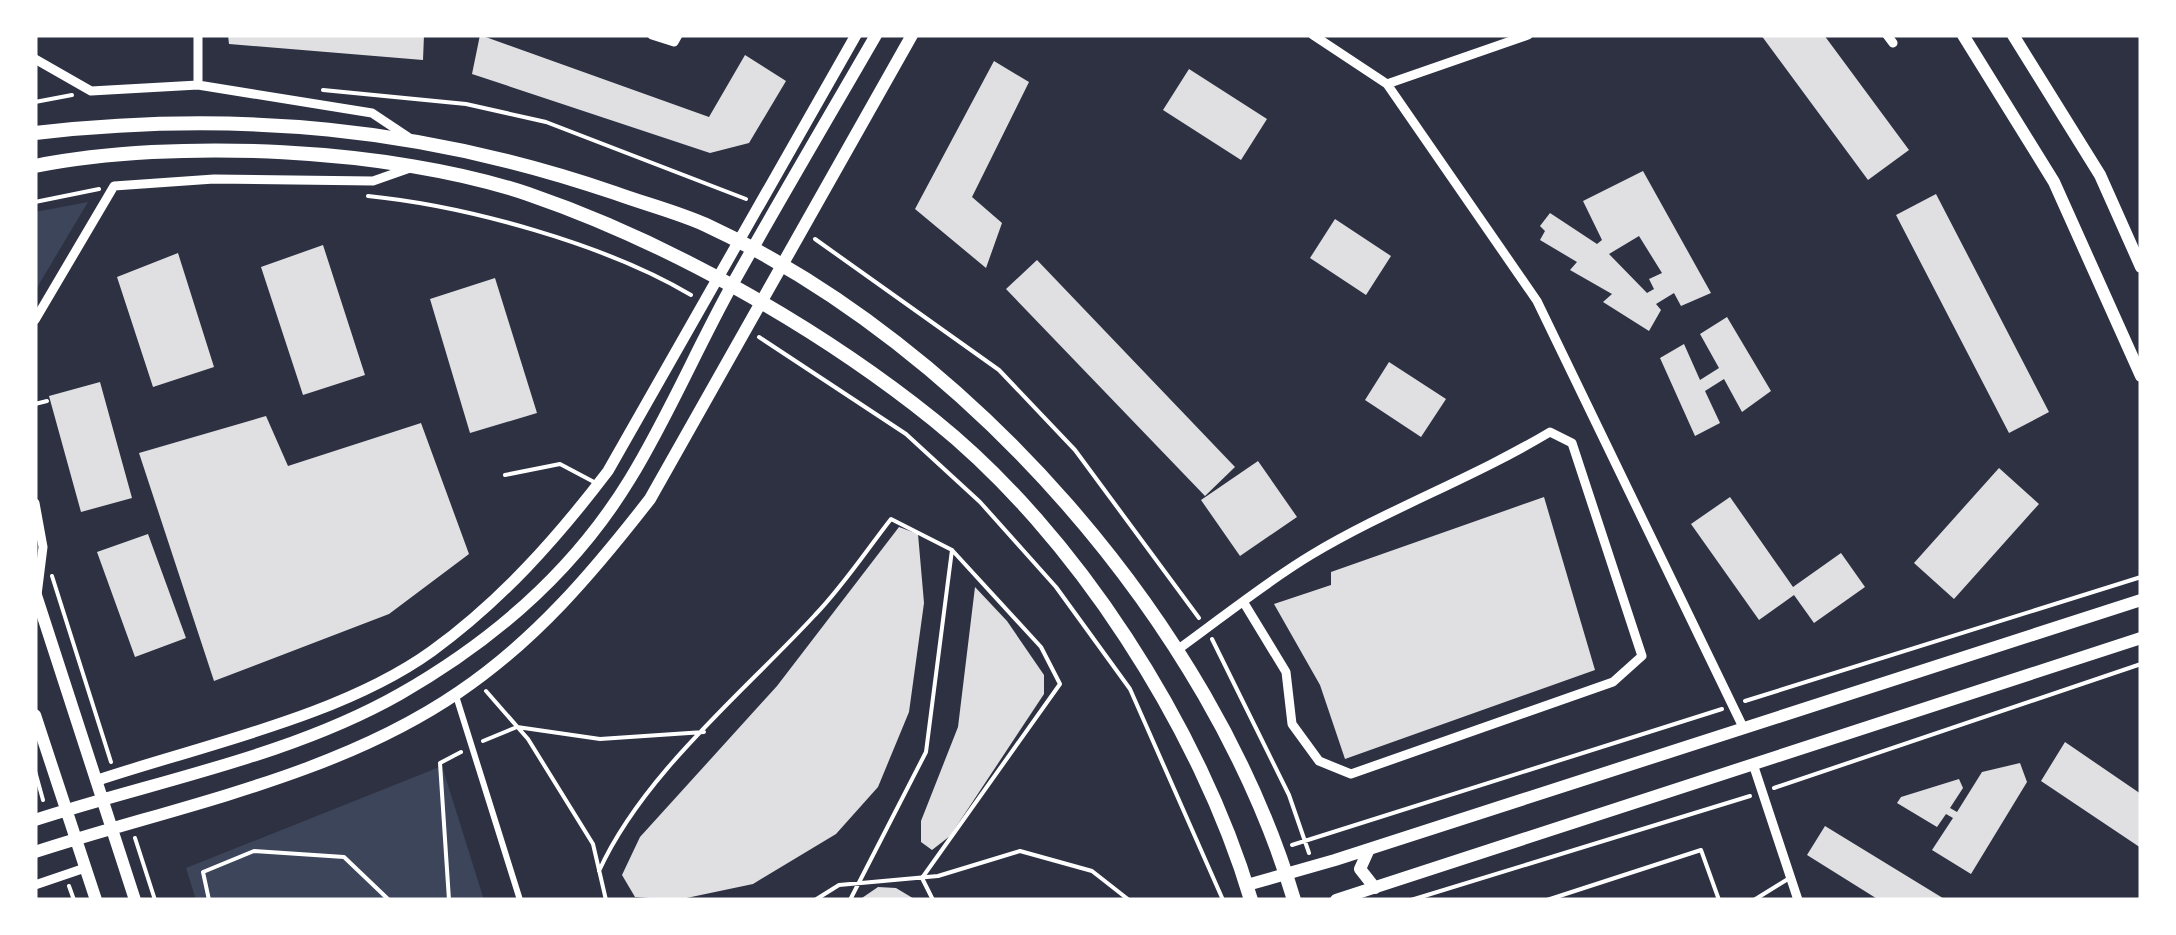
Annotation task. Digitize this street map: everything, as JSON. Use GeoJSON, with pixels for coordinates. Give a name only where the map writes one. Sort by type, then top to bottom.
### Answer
{"type":"FeatureCollection","features":[{"type":"Feature","properties":{"kind":"main road"},"geometry":{"type":"LineString","coordinates":[[35,820],[103,796],[263,752],[398,696],[479,643],[530,602],[581,548],[629,481],[731,286],[876,35]]}},
{"type":"Feature","properties":{"kind":"main road"},"geometry":{"type":"LineString","coordinates":[[35,852],[362,746],[456,695],[546,622],[598,567],[650,499],[912,35]]}},
{"type":"Feature","properties":{"kind":"main road"},"geometry":{"type":"LineString","coordinates":[[1963,35],[2054,182],[2141,376]]}},
{"type":"Feature","properties":{"kind":"main road"},"geometry":{"type":"LineString","coordinates":[[2013,35],[2100,175],[2141,268]]}},
{"type":"Feature","properties":{"kind":"main road"},"geometry":{"type":"LineString","coordinates":[[35,133],[128,122],[232,120],[410,139],[546,170],[704,224],[780,264],[849,307],[1020,453],[1105,546],[1180,648],[1252,790],[1294,900]]}},
{"type":"Feature","properties":{"kind":"main road"},"geometry":{"type":"LineString","coordinates":[[35,166],[195,151],[268,152],[412,167],[526,193],[731,286],[936,421],[1017,500],[1142,657],[1240,864],[1251,900]]}},
{"type":"Feature","properties":{"kind":"main road"},"geometry":{"type":"LineString","coordinates":[[36,595],[135,900]]}},
{"type":"Feature","properties":{"kind":"main road"},"geometry":{"type":"LineString","coordinates":[[1246,884],[1369,849],[1742,725],[2141,600]]}},
{"type":"Feature","properties":{"kind":"main road"},"geometry":{"type":"LineString","coordinates":[[1336,900],[2141,638]]}},
{"type":"Feature","properties":{"kind":"main road"},"geometry":{"type":"LineString","coordinates":[[35,715],[96,900]]}},
{"type":"Feature","properties":{"kind":"main road"},"geometry":{"type":"LineString","coordinates":[[1369,849],[1360,869],[1375,888]]}},
{"type":"Feature","properties":{"kind":"street"},"geometry":{"type":"LineString","coordinates":[[198,35],[198,85]]}},
{"type":"Feature","properties":{"kind":"street"},"geometry":{"type":"LineString","coordinates":[[652,35],[674,42],[678,35]]}},
{"type":"Feature","properties":{"kind":"street"},"geometry":{"type":"LineString","coordinates":[[98,780],[266,728],[372,685],[430,652],[524,571],[598,484],[856,35]]}},
{"type":"Feature","properties":{"kind":"street"},"geometry":{"type":"LineString","coordinates":[[1313,35],[1387,84],[1537,301],[1742,725]]}},
{"type":"Feature","properties":{"kind":"street"},"geometry":{"type":"LineString","coordinates":[[1387,84],[1528,35]]}},
{"type":"Feature","properties":{"kind":"street"},"geometry":{"type":"LineString","coordinates":[[35,60],[91,91],[198,85],[372,113],[410,139]]}},
{"type":"Feature","properties":{"kind":"street"},"geometry":{"type":"LineString","coordinates":[[35,320],[114,186],[214,180],[373,181],[412,167]]}},
{"type":"Feature","properties":{"kind":"street"},"geometry":{"type":"LineString","coordinates":[[1180,648],[1312,555],[1502,461],[1550,432],[1572,443],[1642,656],[1613,682],[1351,774],[1319,761],[1292,724],[1286,672],[1244,603]]}},
{"type":"Feature","properties":{"kind":"street"},"geometry":{"type":"LineString","coordinates":[[35,503],[43,547],[36,595]]}},
{"type":"Feature","properties":{"kind":"street"},"geometry":{"type":"LineString","coordinates":[[456,695],[520,900]]}},
{"type":"Feature","properties":{"kind":"street"},"geometry":{"type":"LineString","coordinates":[[1754,767],[1798,900]]}},
{"type":"Feature","properties":{"kind":"street"},"geometry":{"type":"LineString","coordinates":[[35,885],[85,868]]}},
{"type":"Feature","properties":{"kind":"lane"},"geometry":{"type":"LineString","coordinates":[[35,404],[47,401]]}},
{"type":"Feature","properties":{"kind":"lane"},"geometry":{"type":"LineString","coordinates":[[504,475],[560,464],[598,484]]}},
{"type":"Feature","properties":{"kind":"lane"},"geometry":{"type":"LineString","coordinates":[[1547,900],[1701,850],[1719,900]]}},
{"type":"Feature","properties":{"kind":"lane"},"geometry":{"type":"LineString","coordinates":[[1754,900],[1790,877]]}},
{"type":"Feature","properties":{"kind":"path"},"geometry":{"type":"LineString","coordinates":[[35,102],[91,91]]}},
{"type":"Feature","properties":{"kind":"path"},"geometry":{"type":"LineString","coordinates":[[35,202],[114,186]]}},
{"type":"Feature","properties":{"kind":"path"},"geometry":{"type":"LineString","coordinates":[[351,194],[410,200],[552,236],[676,286],[703,303]]}},
{"type":"Feature","properties":{"kind":"path"},"geometry":{"type":"LineString","coordinates":[[745,328],[906,434],[980,502],[1056,587],[1130,689],[1223,900]]}},
{"type":"Feature","properties":{"kind":"path"},"geometry":{"type":"LineString","coordinates":[[599,871],[615,836],[655,783],[820,610],[891,519],[952,550],[1041,647],[1060,684],[922,878]]}},
{"type":"Feature","properties":{"kind":"path"},"geometry":{"type":"LineString","coordinates":[[43,547],[115,774]]}},
{"type":"Feature","properties":{"kind":"path"},"geometry":{"type":"LineString","coordinates":[[850,900],[926,752],[952,550]]}},
{"type":"Feature","properties":{"kind":"path"},"geometry":{"type":"LineString","coordinates":[[1277,851],[2141,577]]}},
{"type":"Feature","properties":{"kind":"path"},"geometry":{"type":"LineString","coordinates":[[1410,900],[1762,792],[2141,664]]}},
{"type":"Feature","properties":{"kind":"path"},"geometry":{"type":"LineString","coordinates":[[476,680],[517,727],[593,844],[606,900]]}},
{"type":"Feature","properties":{"kind":"path"},"geometry":{"type":"LineString","coordinates":[[449,900],[440,763],[517,727],[600,739],[705,732]]}},
{"type":"Feature","properties":{"kind":"path"},"geometry":{"type":"LineString","coordinates":[[130,822],[155,900]]}},
{"type":"Feature","properties":{"kind":"path"},"geometry":{"type":"LineString","coordinates":[[819,899],[839,885],[922,878],[1020,850],[1092,871],[1129,900]]}},
{"type":"Feature","properties":{"kind":"path"},"geometry":{"type":"LineString","coordinates":[[210,900],[202,872],[254,852],[344,856],[389,900]]}},
{"type":"Feature","properties":{"kind":"path"},"geometry":{"type":"LineString","coordinates":[[1212,872],[1240,864]]}},
{"type":"Feature","properties":{"kind":"path"},"geometry":{"type":"LineString","coordinates":[[922,878],[932,900]]}},
{"type":"Feature","properties":{"kind":"shaded area"},"geometry":{"type":"Polygon","coordinates":[[[88,202],[35,291],[35,212],[88,202]]]}},
{"type":"Feature","properties":{"kind":"shaded area"},"geometry":{"type":"Polygon","coordinates":[[[442,766],[484,900],[196,900],[186,868],[442,766]]]}},
{"type":"Feature","properties":{"kind":"building"},"geometry":{"type":"Polygon","coordinates":[[[228,35],[424,35],[423,60],[229,44],[228,35]]]}},
{"type":"Feature","properties":{"kind":"building"},"geometry":{"type":"Polygon","coordinates":[[[480,35],[709,117],[745,55],[786,81],[749,143],[710,153],[472,74],[480,35]]]}},
{"type":"Feature","properties":{"kind":"building"},"geometry":{"type":"Polygon","coordinates":[[[1761,35],[1824,35],[1909,150],[1868,180],[1761,35]]]}},
{"type":"Feature","properties":{"kind":"building"},"geometry":{"type":"Polygon","coordinates":[[[994,61],[1029,82],[972,197],[1002,223],[986,268],[915,209],[994,61]]]}},
{"type":"Feature","properties":{"kind":"building"},"geometry":{"type":"Polygon","coordinates":[[[1189,69],[1267,119],[1241,160],[1163,110],[1189,69]]]}},
{"type":"Feature","properties":{"kind":"building"},"geometry":{"type":"Polygon","coordinates":[[[1643,171],[1711,293],[1681,306],[1674,293],[1656,304],[1661,310],[1649,331],[1603,302],[1612,294],[1570,270],[1577,262],[1540,240],[1545,231],[1540,226],[1550,213],[1597,244],[1602,240],[1583,201],[1643,171]],[[1639,236],[1609,254],[1647,293],[1654,289],[1649,279],[1662,273],[1639,236]]]}},
{"type":"Feature","properties":{"kind":"building"},"geometry":{"type":"Polygon","coordinates":[[[1936,194],[2049,412],[2009,433],[1896,215],[1936,194]]]}},
{"type":"Feature","properties":{"kind":"building"},"geometry":{"type":"Polygon","coordinates":[[[1335,219],[1391,256],[1366,295],[1310,258],[1335,219]]]}},
{"type":"Feature","properties":{"kind":"building"},"geometry":{"type":"Polygon","coordinates":[[[323,245],[365,375],[303,395],[261,267],[323,245]]]}},
{"type":"Feature","properties":{"kind":"building"},"geometry":{"type":"Polygon","coordinates":[[[178,253],[214,367],[153,387],[117,277],[178,253]]]}},
{"type":"Feature","properties":{"kind":"building"},"geometry":{"type":"Polygon","coordinates":[[[1037,260],[1235,467],[1205,496],[1006,289],[1037,260]]]}},
{"type":"Feature","properties":{"kind":"building"},"geometry":{"type":"Polygon","coordinates":[[[495,278],[537,413],[470,433],[430,299],[495,278]]]}},
{"type":"Feature","properties":{"kind":"building"},"geometry":{"type":"Polygon","coordinates":[[[1727,317],[1771,391],[1742,412],[1724,379],[1705,391],[1720,423],[1695,436],[1660,358],[1684,344],[1700,380],[1719,368],[1700,334],[1727,317]]]}},
{"type":"Feature","properties":{"kind":"building"},"geometry":{"type":"Polygon","coordinates":[[[1389,362],[1446,399],[1421,437],[1365,400],[1389,362]]]}},
{"type":"Feature","properties":{"kind":"building"},"geometry":{"type":"Polygon","coordinates":[[[100,382],[132,498],[81,512],[49,396],[100,382]]]}},
{"type":"Feature","properties":{"kind":"building"},"geometry":{"type":"Polygon","coordinates":[[[266,416],[288,466],[421,423],[469,554],[389,614],[214,681],[139,453],[266,416]]]}},
{"type":"Feature","properties":{"kind":"building"},"geometry":{"type":"Polygon","coordinates":[[[1258,461],[1297,517],[1240,556],[1201,500],[1258,461]]]}},
{"type":"Feature","properties":{"kind":"building"},"geometry":{"type":"Polygon","coordinates":[[[1999,468],[2039,504],[1954,599],[1914,563],[1999,468]]]}},
{"type":"Feature","properties":{"kind":"building"},"geometry":{"type":"Polygon","coordinates":[[[1544,497],[1595,670],[1345,759],[1320,685],[1274,604],[1331,585],[1331,572],[1544,497]]]}},
{"type":"Feature","properties":{"kind":"building"},"geometry":{"type":"Polygon","coordinates":[[[1730,497],[1793,587],[1841,553],[1865,587],[1814,623],[1794,595],[1759,620],[1691,524],[1730,497]]]}},
{"type":"Feature","properties":{"kind":"building"},"geometry":{"type":"Polygon","coordinates":[[[899,527],[918,534],[924,603],[909,712],[878,787],[836,834],[753,884],[677,900],[635,897],[622,875],[640,837],[777,686],[899,527]]]}},
{"type":"Feature","properties":{"kind":"building"},"geometry":{"type":"Polygon","coordinates":[[[148,534],[186,638],[135,657],[97,552],[148,534]]]}},
{"type":"Feature","properties":{"kind":"building"},"geometry":{"type":"Polygon","coordinates":[[[975,587],[1007,621],[1044,675],[1044,694],[950,836],[932,850],[921,842],[921,821],[958,727],[975,587]]]}},
{"type":"Feature","properties":{"kind":"building"},"geometry":{"type":"Polygon","coordinates":[[[2065,742],[2141,794],[2141,848],[2041,781],[2065,742]]]}},
{"type":"Feature","properties":{"kind":"building"},"geometry":{"type":"Polygon","coordinates":[[[2020,763],[2027,782],[1971,874],[1932,850],[1953,818],[1946,814],[1937,827],[1897,803],[1901,797],[1959,779],[1963,788],[1950,808],[1957,812],[1982,772],[2020,763]]]}},
{"type":"Feature","properties":{"kind":"building"},"geometry":{"type":"Polygon","coordinates":[[[1825,826],[1946,900],[1879,900],[1807,855],[1825,826]]]}},
{"type":"Feature","properties":{"kind":"building"},"geometry":{"type":"Polygon","coordinates":[[[878,887],[896,888],[916,900],[859,900],[878,887]]]}}]}
